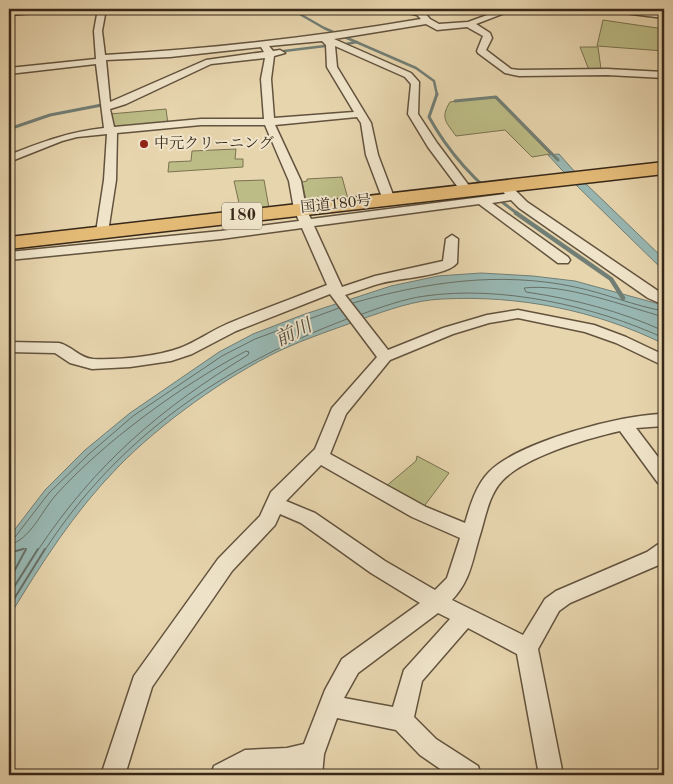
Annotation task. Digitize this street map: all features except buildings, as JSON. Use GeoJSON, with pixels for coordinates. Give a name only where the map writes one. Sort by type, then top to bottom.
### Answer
{"type":"FeatureCollection","features":[{"type":"Feature","properties":{"kind":"highway","name":"国道180号"},"geometry":{"type":"LineString","coordinates":[[9,243],[102,232],[302,216],[388,200],[492,193],[575,178],[664,168]]}},
{"type":"Feature","properties":{"kind":"street"},"geometry":{"type":"LineString","coordinates":[[9,13],[61,9]]}},
{"type":"Feature","properties":{"kind":"street"},"geometry":{"type":"LineString","coordinates":[[102,9],[98,31],[105,105],[112,134],[110,180],[102,232]]}},
{"type":"Feature","properties":{"kind":"street"},"geometry":{"type":"LineString","coordinates":[[403,9],[420,13],[427,21],[437,27],[469,24],[497,11],[511,9]]}},
{"type":"Feature","properties":{"kind":"street"},"geometry":{"type":"LineString","coordinates":[[607,9],[664,16]]}},
{"type":"Feature","properties":{"kind":"street"},"geometry":{"type":"LineString","coordinates":[[105,105],[122,102],[206,63],[295,51],[350,33],[427,21]]}},
{"type":"Feature","properties":{"kind":"street"},"geometry":{"type":"LineString","coordinates":[[469,24],[487,35],[488,38],[481,51],[511,72],[526,74],[607,72],[664,75]]}},
{"type":"Feature","properties":{"kind":"street"},"geometry":{"type":"LineString","coordinates":[[9,71],[263,44],[327,41],[408,75],[416,84],[413,114],[432,145],[455,173],[541,218],[664,301]]}},
{"type":"Feature","properties":{"kind":"street"},"geometry":{"type":"LineString","coordinates":[[327,41],[332,67],[366,123],[372,155],[388,200]]}},
{"type":"Feature","properties":{"kind":"street"},"geometry":{"type":"LineString","coordinates":[[263,44],[270,53],[266,79],[269,122],[295,181],[302,216],[337,293],[384,357]]}},
{"type":"Feature","properties":{"kind":"street"},"geometry":{"type":"LineString","coordinates":[[9,159],[58,139],[110,131],[201,122],[269,122],[361,114]]}},
{"type":"Feature","properties":{"kind":"street"},"geometry":{"type":"LineString","coordinates":[[9,256],[221,235],[302,216],[492,193]]}},
{"type":"Feature","properties":{"kind":"street"},"geometry":{"type":"LineString","coordinates":[[492,193],[563,260]]}},
{"type":"Feature","properties":{"kind":"street"},"geometry":{"type":"LineString","coordinates":[[9,347],[59,348],[76,360],[92,364],[130,362],[171,356],[187,351],[231,328],[380,279],[440,267],[450,263],[452,240]]}},
{"type":"Feature","properties":{"kind":"street"},"geometry":{"type":"LineString","coordinates":[[113,775],[142,683],[225,564],[268,520],[278,497],[323,452],[338,412],[384,357],[487,319],[518,314],[589,328],[621,340],[664,361]]}},
{"type":"Feature","properties":{"kind":"street"},"geometry":{"type":"LineString","coordinates":[[223,775],[245,762],[287,760],[311,765],[336,690],[350,666],[437,602],[456,582],[481,501],[495,476],[515,462],[542,449],[624,424],[646,420],[664,420]]}},
{"type":"Feature","properties":{"kind":"street"},"geometry":{"type":"LineString","coordinates":[[624,424],[664,478]]}},
{"type":"Feature","properties":{"kind":"street"},"geometry":{"type":"LineString","coordinates":[[319,456],[419,512],[471,534]]}},
{"type":"Feature","properties":{"kind":"street"},"geometry":{"type":"LineString","coordinates":[[275,504],[308,518],[378,567],[437,602],[527,648]]}},
{"type":"Feature","properties":{"kind":"street"},"geometry":{"type":"LineString","coordinates":[[552,775],[527,648],[552,605],[563,597],[654,558],[664,550]]}},
{"type":"Feature","properties":{"kind":"street"},"geometry":{"type":"LineString","coordinates":[[402,720],[412,677],[465,616]]}},
{"type":"Feature","properties":{"kind":"street"},"geometry":{"type":"LineString","coordinates":[[330,706],[402,720],[428,747],[469,775]]}},
{"type":"Feature","properties":{"kind":"green space"},"geometry":{"type":"Polygon","coordinates":[[[603,20],[664,29],[664,51],[597,46],[603,20]]]}},
{"type":"Feature","properties":{"kind":"green space"},"geometry":{"type":"Polygon","coordinates":[[[580,47],[598,47],[601,69],[589,70],[580,47]]]}},
{"type":"Feature","properties":{"kind":"green space"},"geometry":{"type":"Polygon","coordinates":[[[493,97],[550,154],[532,157],[505,130],[456,136],[449,127],[445,116],[450,102],[493,97]]]}},
{"type":"Feature","properties":{"kind":"green space"},"geometry":{"type":"Polygon","coordinates":[[[166,109],[168,124],[113,129],[110,114],[166,109]]]}},
{"type":"Feature","properties":{"kind":"green space"},"geometry":{"type":"Polygon","coordinates":[[[236,149],[235,159],[243,159],[243,167],[168,172],[169,162],[191,161],[192,151],[236,149]]]}},
{"type":"Feature","properties":{"kind":"green space"},"geometry":{"type":"Polygon","coordinates":[[[342,177],[348,199],[315,203],[306,200],[302,182],[307,181],[307,179],[342,177]]]}},
{"type":"Feature","properties":{"kind":"green space"},"geometry":{"type":"Polygon","coordinates":[[[264,180],[269,208],[241,212],[234,181],[264,180]]]}},
{"type":"Feature","properties":{"kind":"green space"},"geometry":{"type":"Polygon","coordinates":[[[417,456],[449,473],[422,509],[384,488],[416,461],[417,456]]]}},
{"type":"Feature","properties":{"kind":"water"},"geometry":{"type":"Polygon","coordinates":[[[559,154],[584,182],[664,259],[664,271],[548,155],[559,154]]]}},
{"type":"Feature","properties":{"kind":"water","name":"前川"},"geometry":{"type":"Polygon","coordinates":[[[481,273],[575,281],[659,304],[664,306],[664,344],[611,322],[556,307],[471,298],[422,301],[402,306],[281,350],[216,387],[135,450],[102,484],[73,520],[46,558],[9,617],[9,537],[45,490],[85,450],[130,413],[219,352],[253,334],[305,314],[391,286],[438,276],[481,273]]]}},
{"type":"Feature","properties":{"kind":"waterway"},"geometry":{"type":"LineString","coordinates":[[291,9],[324,28],[356,42]]}},
{"type":"Feature","properties":{"kind":"waterway"},"geometry":{"type":"LineString","coordinates":[[346,44],[356,42]]}},
{"type":"Feature","properties":{"kind":"waterway"},"geometry":{"type":"LineString","coordinates":[[356,42],[416,68],[434,81],[437,94]]}},
{"type":"Feature","properties":{"kind":"waterway"},"geometry":{"type":"LineString","coordinates":[[276,52],[325,46]]}},
{"type":"Feature","properties":{"kind":"waterway"},"geometry":{"type":"LineString","coordinates":[[437,94],[429,117],[438,132],[468,171],[492,194],[518,214]]}},
{"type":"Feature","properties":{"kind":"waterway"},"geometry":{"type":"LineString","coordinates":[[455,101],[496,97],[558,160]]}},
{"type":"Feature","properties":{"kind":"waterway"},"geometry":{"type":"LineString","coordinates":[[9,129],[50,115],[107,104]]}},
{"type":"Feature","properties":{"kind":"waterway"},"geometry":{"type":"LineString","coordinates":[[516,213],[611,279],[623,298]]}},
{"type":"Feature","properties":{"kind":"place","name":"中元クリーニング"},"geometry":{"type":"Point","coordinates":[144,144]}}]}
